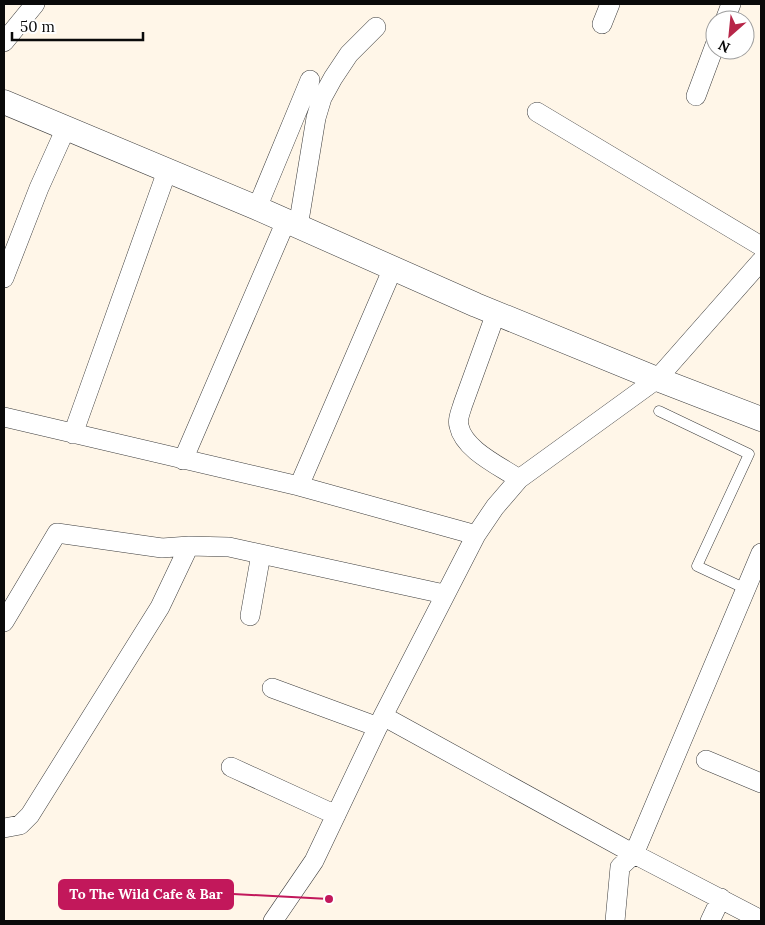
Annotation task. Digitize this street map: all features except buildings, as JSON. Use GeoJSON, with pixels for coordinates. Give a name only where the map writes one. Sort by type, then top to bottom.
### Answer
{"type":"FeatureCollection","features":[{"type":"Feature","properties":{"kind":"street"},"geometry":{"type":"LineString","coordinates":[[4,42],[35,4]]}},
{"type":"Feature","properties":{"kind":"street"},"geometry":{"type":"LineString","coordinates":[[602,24],[610,4]]}},
{"type":"Feature","properties":{"kind":"street"},"geometry":{"type":"LineString","coordinates":[[183,460],[292,224],[322,98],[349,54],[376,26]]}},
{"type":"Feature","properties":{"kind":"street"},"geometry":{"type":"LineString","coordinates":[[696,96],[709,60]]}},
{"type":"Feature","properties":{"kind":"street"},"geometry":{"type":"LineString","coordinates":[[257,208],[310,80]]}},
{"type":"Feature","properties":{"kind":"street"},"geometry":{"type":"LineString","coordinates":[[4,102],[257,208],[496,313],[761,419]]}},
{"type":"Feature","properties":{"kind":"street"},"geometry":{"type":"LineString","coordinates":[[537,112],[761,246]]}},
{"type":"Feature","properties":{"kind":"street"},"geometry":{"type":"LineString","coordinates":[[4,278],[39,188],[66,128]]}},
{"type":"Feature","properties":{"kind":"street"},"geometry":{"type":"LineString","coordinates":[[73,434],[167,171]]}},
{"type":"Feature","properties":{"kind":"street"},"geometry":{"type":"LineString","coordinates":[[273,921],[314,861],[380,722],[444,594],[476,535],[495,507],[519,479],[657,379],[761,261]]}},
{"type":"Feature","properties":{"kind":"street"},"geometry":{"type":"LineString","coordinates":[[299,486],[393,268]]}},
{"type":"Feature","properties":{"kind":"street"},"geometry":{"type":"LineString","coordinates":[[496,313],[463,404],[459,417],[459,426],[462,436],[469,446],[519,479]]}},
{"type":"Feature","properties":{"kind":"street"},"geometry":{"type":"LineString","coordinates":[[4,417],[299,486],[476,535]]}},
{"type":"Feature","properties":{"kind":"street"},"geometry":{"type":"LineString","coordinates":[[4,622],[57,534],[162,548],[188,546],[229,547],[444,594]]}},
{"type":"Feature","properties":{"kind":"street"},"geometry":{"type":"LineString","coordinates":[[4,828],[20,824],[30,815],[160,607],[188,546]]}},
{"type":"Feature","properties":{"kind":"street"},"geometry":{"type":"LineString","coordinates":[[250,616],[261,554]]}},
{"type":"Feature","properties":{"kind":"street"},"geometry":{"type":"LineString","coordinates":[[615,921],[620,867],[634,854],[761,554]]}},
{"type":"Feature","properties":{"kind":"street"},"geometry":{"type":"LineString","coordinates":[[272,688],[380,722],[761,920]]}},
{"type":"Feature","properties":{"kind":"street"},"geometry":{"type":"LineString","coordinates":[[706,760],[761,783]]}},
{"type":"Feature","properties":{"kind":"street"},"geometry":{"type":"LineString","coordinates":[[231,767],[336,815]]}},
{"type":"Feature","properties":{"kind":"street"},"geometry":{"type":"LineString","coordinates":[[710,921],[721,898]]}},
{"type":"Feature","properties":{"kind":"lane"},"geometry":{"type":"LineString","coordinates":[[659,411],[749,454],[697,566],[746,589]]}},
{"type":"Feature","properties":{"kind":"place","name":"To The Wild Cafe & Bar"},"geometry":{"type":"Point","coordinates":[329,899]}}]}
